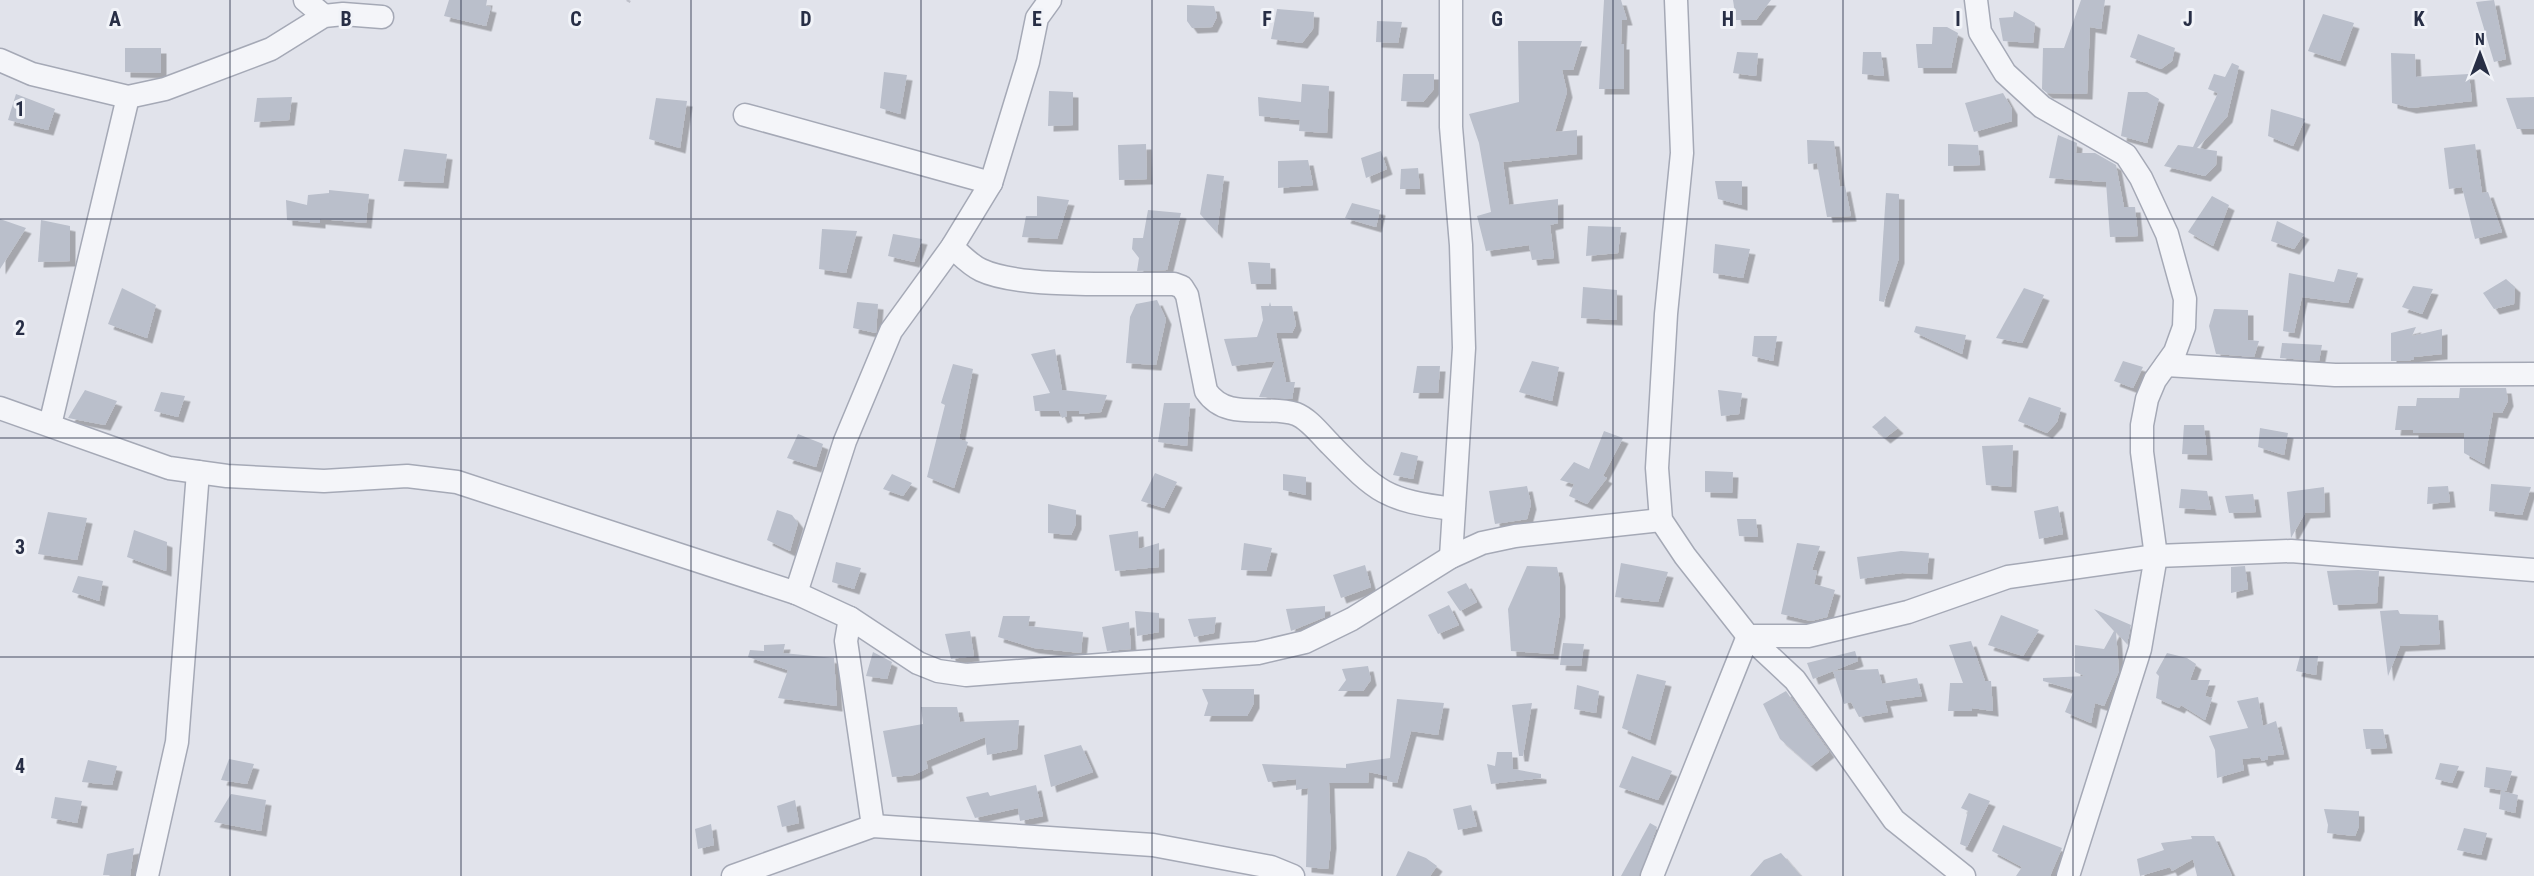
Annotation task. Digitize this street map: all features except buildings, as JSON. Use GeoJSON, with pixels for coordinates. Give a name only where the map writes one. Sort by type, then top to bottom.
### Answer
{"type":"FeatureCollection","features":[{"type":"Feature","properties":{"kind":"street"},"geometry":{"type":"LineString","coordinates":[[305,0],[324,16]]}},
{"type":"Feature","properties":{"kind":"street"},"geometry":{"type":"LineString","coordinates":[[796,593],[845,441],[891,331],[952,247],[991,183],[1028,62],[1037,18],[1050,0]]}},
{"type":"Feature","properties":{"kind":"street"},"geometry":{"type":"LineString","coordinates":[[1451,0],[1451,128],[1461,245],[1464,348],[1451,557]]}},
{"type":"Feature","properties":{"kind":"street"},"geometry":{"type":"LineString","coordinates":[[1676,0],[1682,153],[1666,314],[1656,468],[1661,520],[1684,556],[1748,636],[1795,680],[1894,820],[1964,876]]}},
{"type":"Feature","properties":{"kind":"street"},"geometry":{"type":"LineString","coordinates":[[1976,0],[1980,32],[2005,73],[2042,107],[2126,155],[2141,178],[2167,234],[2186,299],[2184,327],[2175,352],[2155,380],[2146,399],[2142,425],[2142,452],[2156,556],[2140,649],[2068,876]]}},
{"type":"Feature","properties":{"kind":"street"},"geometry":{"type":"LineString","coordinates":[[0,60],[32,74],[128,97],[165,89],[272,49],[324,16],[343,14],[382,17]]}},
{"type":"Feature","properties":{"kind":"street"},"geometry":{"type":"LineString","coordinates":[[50,425],[128,97]]}},
{"type":"Feature","properties":{"kind":"street"},"geometry":{"type":"LineString","coordinates":[[745,115],[991,183]]}},
{"type":"Feature","properties":{"kind":"street"},"geometry":{"type":"LineString","coordinates":[[952,247],[980,270],[1006,278],[1060,282],[1174,284],[1182,287],[1187,295],[1206,391],[1212,400],[1224,408],[1296,414],[1322,435],[1367,482],[1389,497],[1412,504],[1453,509]]}},
{"type":"Feature","properties":{"kind":"street"},"geometry":{"type":"LineString","coordinates":[[2166,365],[2335,375],[2534,374]]}},
{"type":"Feature","properties":{"kind":"street"},"geometry":{"type":"LineString","coordinates":[[0,408],[169,468],[324,481],[407,476],[457,482],[796,593],[850,618],[918,663],[938,671],[966,675],[1258,653],[1305,642],[1352,619],[1451,557],[1482,543],[1515,536],[1661,520]]}},
{"type":"Feature","properties":{"kind":"street"},"geometry":{"type":"LineString","coordinates":[[147,876],[177,742],[198,472]]}},
{"type":"Feature","properties":{"kind":"street"},"geometry":{"type":"LineString","coordinates":[[1748,636],[1808,636],[1908,612],[2008,577],[2156,556],[2291,551],[2534,570]]}},
{"type":"Feature","properties":{"kind":"street"},"geometry":{"type":"LineString","coordinates":[[850,618],[846,641],[873,826]]}},
{"type":"Feature","properties":{"kind":"street"},"geometry":{"type":"LineString","coordinates":[[1652,876],[1748,636]]}},
{"type":"Feature","properties":{"kind":"street"},"geometry":{"type":"LineString","coordinates":[[733,876],[873,826],[1154,845],[1271,867],[1293,876]]}}]}
